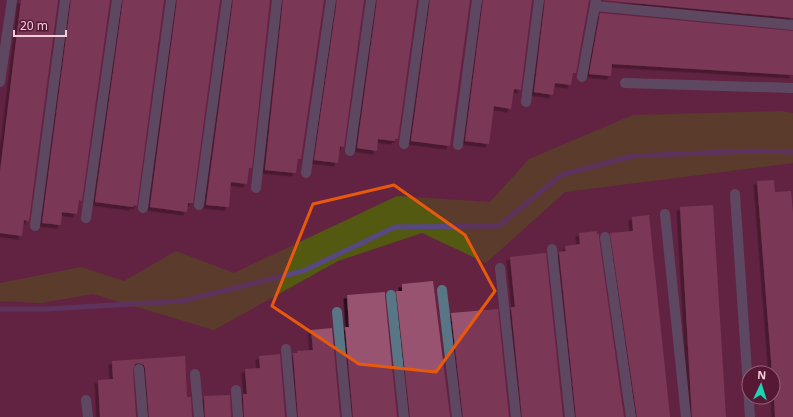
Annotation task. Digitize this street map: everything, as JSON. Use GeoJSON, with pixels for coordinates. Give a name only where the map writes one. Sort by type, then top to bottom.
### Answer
{"type":"FeatureCollection","features":[{"type":"Feature","properties":{"kind":"lane"},"geometry":{"type":"LineString","coordinates":[[0,82],[12,0]]}},
{"type":"Feature","properties":{"kind":"lane"},"geometry":{"type":"LineString","coordinates":[[34,226],[65,0]]}},
{"type":"Feature","properties":{"kind":"lane"},"geometry":{"type":"LineString","coordinates":[[86,218],[117,0]]}},
{"type":"Feature","properties":{"kind":"lane"},"geometry":{"type":"LineString","coordinates":[[143,208],[171,0]]}},
{"type":"Feature","properties":{"kind":"lane"},"geometry":{"type":"LineString","coordinates":[[199,206],[227,0]]}},
{"type":"Feature","properties":{"kind":"lane"},"geometry":{"type":"LineString","coordinates":[[256,188],[277,0]]}},
{"type":"Feature","properties":{"kind":"lane"},"geometry":{"type":"LineString","coordinates":[[306,173],[331,0]]}},
{"type":"Feature","properties":{"kind":"lane"},"geometry":{"type":"LineString","coordinates":[[350,151],[371,0]]}},
{"type":"Feature","properties":{"kind":"lane"},"geometry":{"type":"LineString","coordinates":[[404,144],[424,0]]}},
{"type":"Feature","properties":{"kind":"lane"},"geometry":{"type":"LineString","coordinates":[[458,145],[477,0]]}},
{"type":"Feature","properties":{"kind":"lane"},"geometry":{"type":"LineString","coordinates":[[526,102],[540,0]]}},
{"type":"Feature","properties":{"kind":"lane"},"geometry":{"type":"LineString","coordinates":[[582,77],[595,3],[793,24]]}},
{"type":"Feature","properties":{"kind":"lane"},"geometry":{"type":"LineString","coordinates":[[625,83],[793,88]]}},
{"type":"Feature","properties":{"kind":"lane"},"geometry":{"type":"LineString","coordinates":[[735,194],[750,417]]}},
{"type":"Feature","properties":{"kind":"lane"},"geometry":{"type":"LineString","coordinates":[[665,214],[686,417]]}},
{"type":"Feature","properties":{"kind":"lane"},"geometry":{"type":"LineString","coordinates":[[605,237],[631,417]]}},
{"type":"Feature","properties":{"kind":"lane"},"geometry":{"type":"LineString","coordinates":[[552,249],[570,417]]}},
{"type":"Feature","properties":{"kind":"lane"},"geometry":{"type":"LineString","coordinates":[[500,268],[516,417]]}},
{"type":"Feature","properties":{"kind":"lane"},"geometry":{"type":"LineString","coordinates":[[442,290],[457,417]]}},
{"type":"Feature","properties":{"kind":"lane"},"geometry":{"type":"LineString","coordinates":[[391,295],[404,417]]}},
{"type":"Feature","properties":{"kind":"lane"},"geometry":{"type":"LineString","coordinates":[[337,312],[347,417]]}},
{"type":"Feature","properties":{"kind":"lane"},"geometry":{"type":"LineString","coordinates":[[286,349],[292,417]]}},
{"type":"Feature","properties":{"kind":"lane"},"geometry":{"type":"LineString","coordinates":[[139,369],[143,417]]}},
{"type":"Feature","properties":{"kind":"lane"},"geometry":{"type":"LineString","coordinates":[[195,374],[199,417]]}},
{"type":"Feature","properties":{"kind":"lane"},"geometry":{"type":"LineString","coordinates":[[236,390],[238,417]]}},
{"type":"Feature","properties":{"kind":"lane"},"geometry":{"type":"LineString","coordinates":[[86,400],[88,417]]}},
{"type":"Feature","properties":{"kind":"highlighted area"},"geometry":{"type":"Polygon","coordinates":[[[394,185],[465,235],[495,291],[436,372],[359,364],[272,306],[313,204],[394,185]]]}},
{"type":"Feature","properties":{"kind":"green space"},"geometry":{"type":"Polygon","coordinates":[[[781,111],[793,113],[793,163],[565,192],[486,263],[422,233],[338,261],[214,330],[93,294],[41,303],[0,301],[0,283],[81,267],[124,281],[176,251],[234,273],[397,196],[490,202],[529,159],[633,115],[781,111]]]}},
{"type":"Feature","properties":{"kind":"building"},"geometry":{"type":"Polygon","coordinates":[[[21,0],[58,0],[29,221],[24,220],[22,236],[0,233],[0,172],[21,0]]]}},
{"type":"Feature","properties":{"kind":"building"},"geometry":{"type":"Polygon","coordinates":[[[71,0],[110,0],[82,201],[79,200],[77,214],[62,212],[61,225],[42,223],[71,0]]]}},
{"type":"Feature","properties":{"kind":"building"},"geometry":{"type":"Polygon","coordinates":[[[123,0],[164,0],[137,206],[134,205],[133,207],[95,202],[123,0]]]}},
{"type":"Feature","properties":{"kind":"building"},"geometry":{"type":"Polygon","coordinates":[[[177,0],[220,0],[193,203],[188,203],[187,212],[150,207],[177,0]]]}},
{"type":"Feature","properties":{"kind":"building"},"geometry":{"type":"Polygon","coordinates":[[[233,0],[270,0],[252,168],[249,168],[247,184],[231,182],[229,207],[206,205],[233,0]]]}},
{"type":"Feature","properties":{"kind":"building"},"geometry":{"type":"Polygon","coordinates":[[[283,0],[324,0],[301,159],[298,159],[296,173],[265,170],[283,0]]]}},
{"type":"Feature","properties":{"kind":"building"},"geometry":{"type":"Polygon","coordinates":[[[337,0],[364,0],[344,147],[340,146],[338,163],[314,160],[337,0]]]}},
{"type":"Feature","properties":{"kind":"building"},"geometry":{"type":"Polygon","coordinates":[[[377,0],[417,0],[398,139],[395,139],[395,141],[378,139],[377,151],[357,148],[377,0]]]}},
{"type":"Feature","properties":{"kind":"building"},"geometry":{"type":"Polygon","coordinates":[[[430,0],[470,0],[450,146],[411,141],[430,0]]]}},
{"type":"Feature","properties":{"kind":"building"},"geometry":{"type":"Polygon","coordinates":[[[483,0],[532,0],[521,90],[514,89],[511,109],[494,106],[489,144],[465,141],[483,0]]]}},
{"type":"Feature","properties":{"kind":"building"},"geometry":{"type":"Polygon","coordinates":[[[545,0],[589,0],[576,73],[573,73],[571,85],[555,83],[553,95],[534,92],[545,0]]]}},
{"type":"Feature","properties":{"kind":"building"},"geometry":{"type":"Polygon","coordinates":[[[602,0],[793,0],[793,18],[602,0]]]}},
{"type":"Feature","properties":{"kind":"building"},"geometry":{"type":"Polygon","coordinates":[[[600,13],[793,31],[793,75],[612,64],[611,76],[589,74],[600,13]]]}},
{"type":"Feature","properties":{"kind":"building"},"geometry":{"type":"Polygon","coordinates":[[[774,180],[775,192],[791,191],[793,213],[793,417],[775,417],[774,405],[781,405],[781,365],[771,365],[757,181],[774,180]]]}},
{"type":"Feature","properties":{"kind":"building"},"geometry":{"type":"Polygon","coordinates":[[[713,205],[726,417],[692,417],[680,207],[713,205]]]}},
{"type":"Feature","properties":{"kind":"building"},"geometry":{"type":"Polygon","coordinates":[[[649,215],[670,417],[637,417],[610,233],[633,231],[632,217],[649,215]]]}},
{"type":"Feature","properties":{"kind":"building"},"geometry":{"type":"Polygon","coordinates":[[[597,231],[597,234],[599,234],[624,417],[576,417],[559,252],[566,251],[565,246],[580,244],[579,233],[597,231]]]}},
{"type":"Feature","properties":{"kind":"building"},"geometry":{"type":"Polygon","coordinates":[[[546,253],[563,417],[522,417],[511,307],[515,307],[510,257],[546,253]]]}},
{"type":"Feature","properties":{"kind":"building"},"geometry":{"type":"Polygon","coordinates":[[[433,281],[450,417],[410,417],[396,291],[402,291],[402,284],[433,281]]]}},
{"type":"Feature","properties":{"kind":"building"},"geometry":{"type":"Polygon","coordinates":[[[385,292],[397,417],[353,417],[345,327],[349,327],[347,295],[385,292]]]}},
{"type":"Feature","properties":{"kind":"building"},"geometry":{"type":"Polygon","coordinates":[[[498,309],[509,417],[463,417],[451,313],[498,309]]]}},
{"type":"Feature","properties":{"kind":"building"},"geometry":{"type":"Polygon","coordinates":[[[332,328],[340,417],[298,417],[293,353],[297,353],[297,351],[313,350],[311,330],[332,328]]]}},
{"type":"Feature","properties":{"kind":"building"},"geometry":{"type":"Polygon","coordinates":[[[280,354],[285,417],[244,417],[243,394],[247,394],[245,369],[260,368],[259,356],[280,354]]]}},
{"type":"Feature","properties":{"kind":"building"},"geometry":{"type":"Polygon","coordinates":[[[185,356],[187,397],[191,397],[192,417],[149,417],[145,368],[144,365],[139,363],[135,364],[133,370],[136,417],[100,417],[98,380],[113,379],[112,361],[185,356]]]}},
{"type":"Feature","properties":{"kind":"building"},"geometry":{"type":"Polygon","coordinates":[[[230,395],[231,417],[205,417],[204,396],[230,395]]]}},
{"type":"Feature","properties":{"kind":"waterway"},"geometry":{"type":"LineString","coordinates":[[0,309],[47,309],[182,301],[303,271],[395,227],[499,226],[561,175],[632,156],[751,151],[793,152]]}}]}
